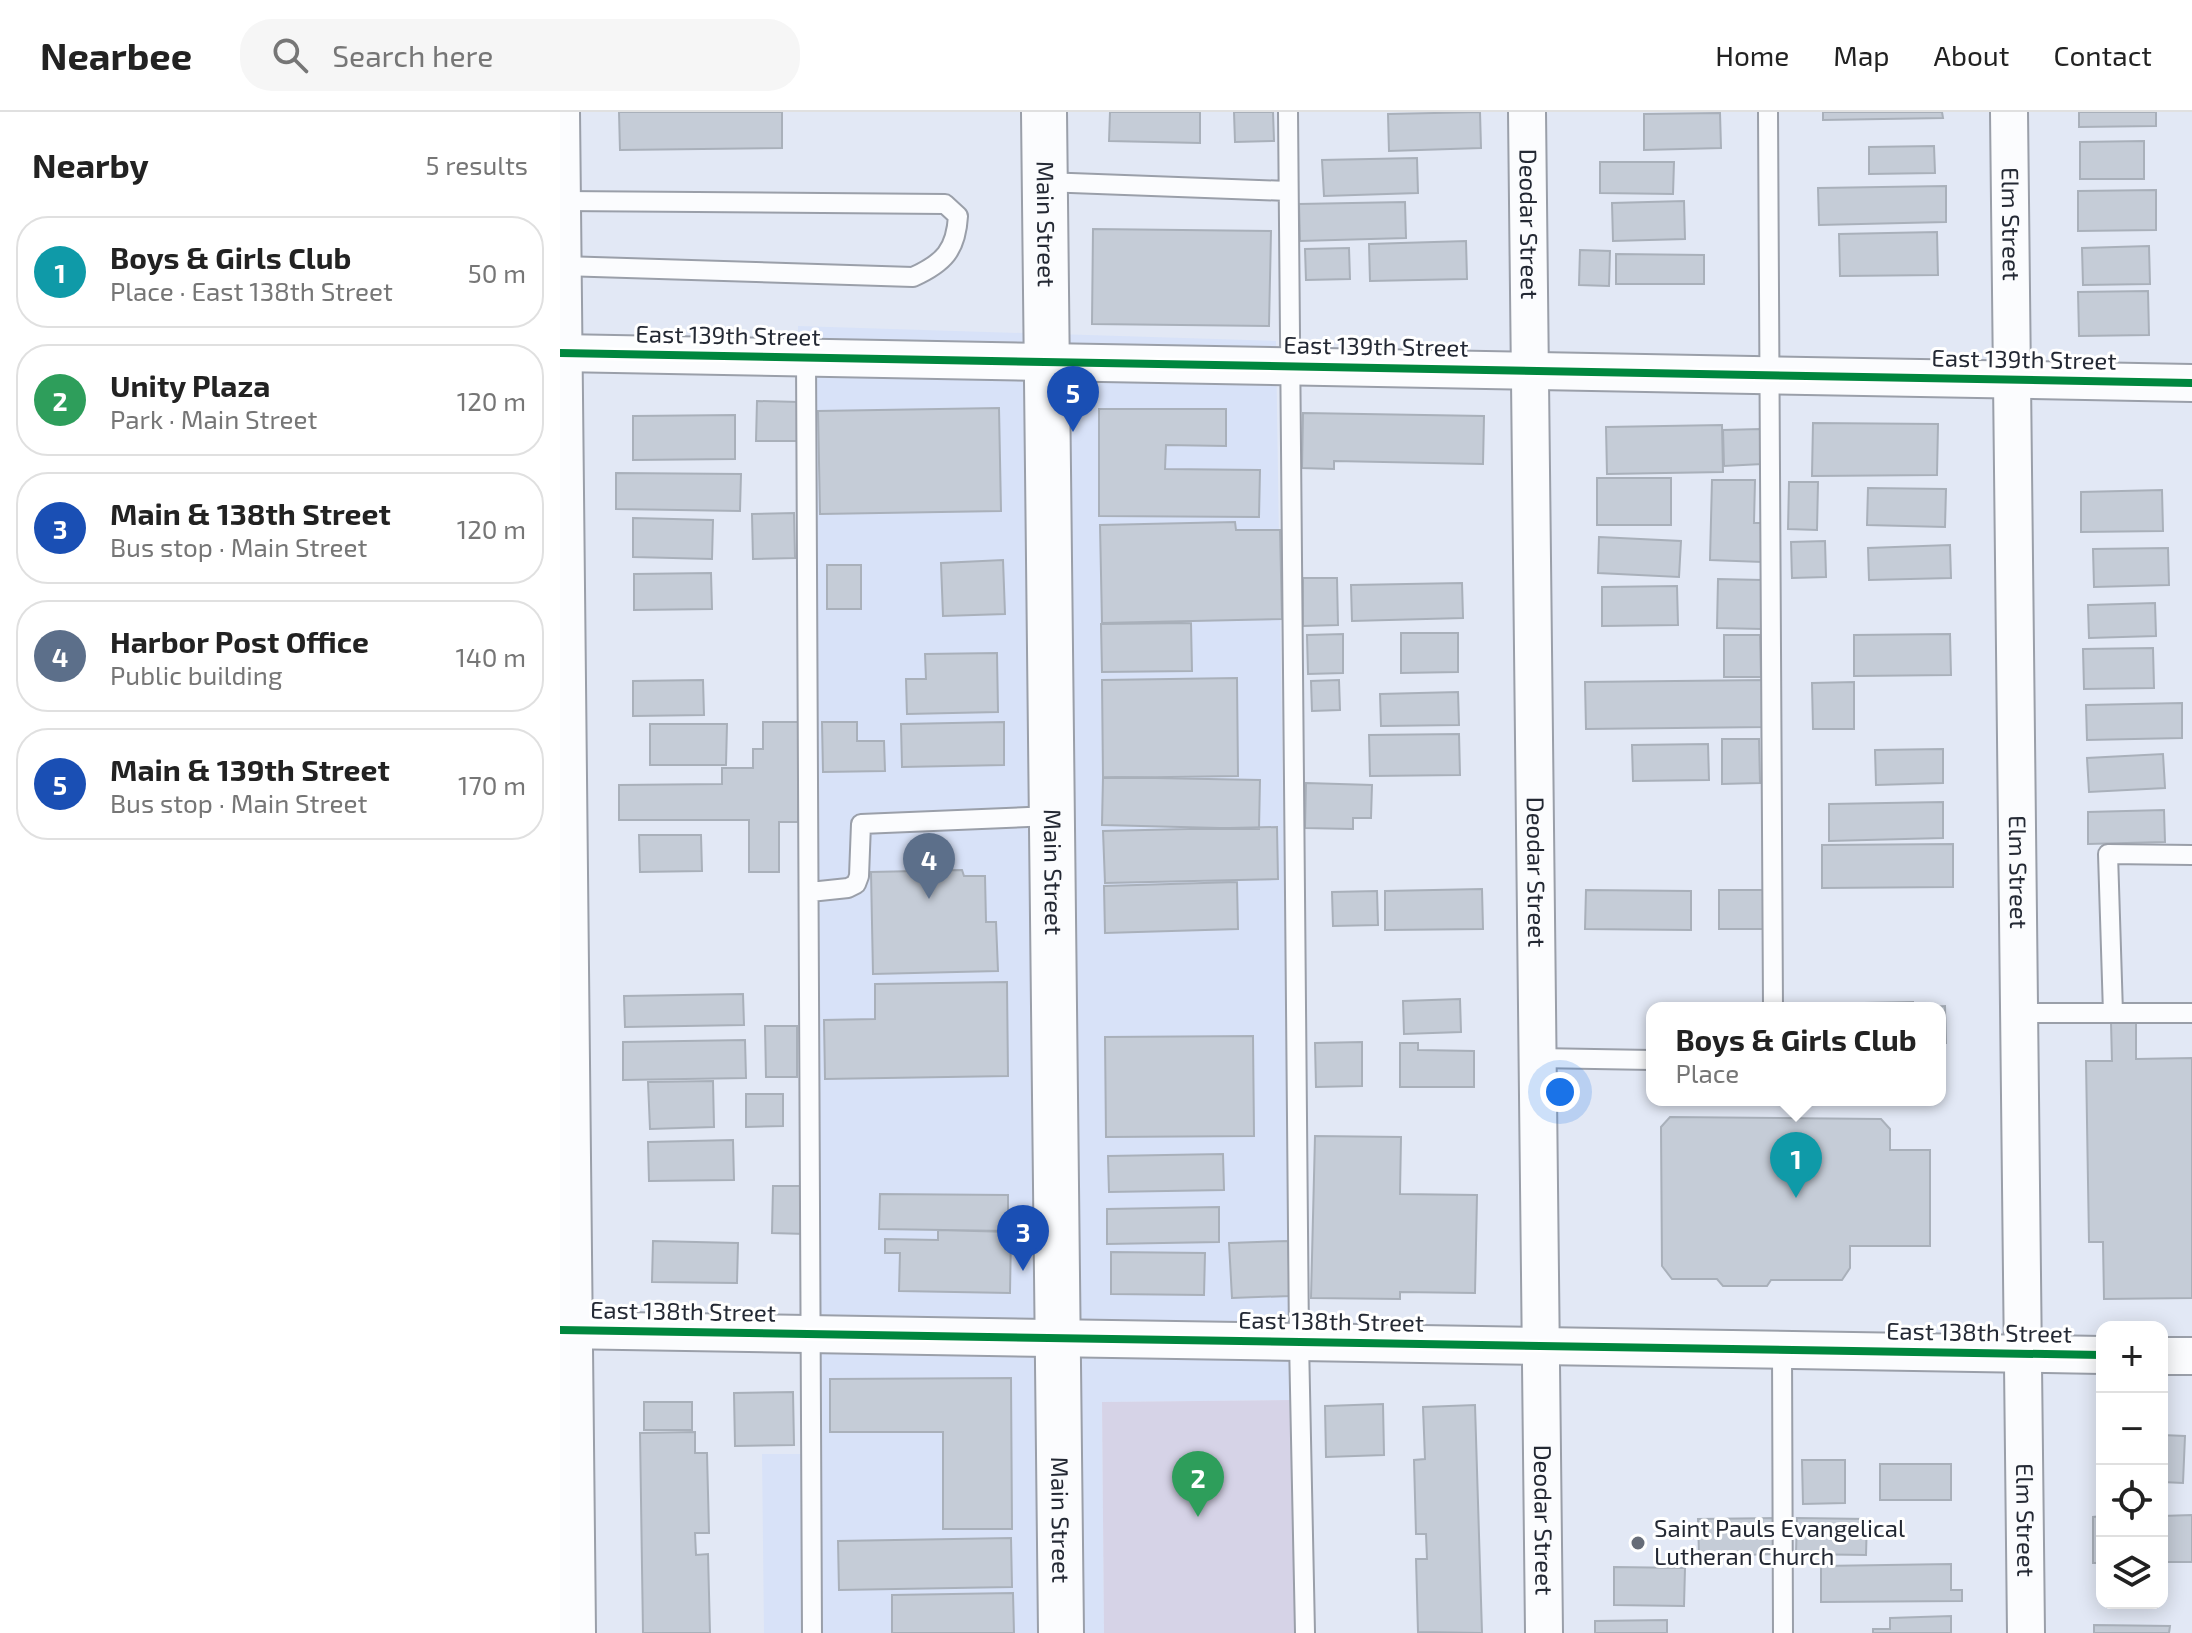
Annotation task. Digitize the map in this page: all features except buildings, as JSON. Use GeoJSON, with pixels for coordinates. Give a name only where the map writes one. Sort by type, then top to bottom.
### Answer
{"type":"FeatureCollection","features":[{"type":"Feature","properties":{"kind":"street"},"geometry":{"type":"LineString","coordinates":[[561,112],[567,1330],[577,1633]]}},
{"type":"Feature","properties":{"kind":"street","name":"Main Street"},"geometry":{"type":"LineString","coordinates":[[1044,112],[1061,1633]]}},
{"type":"Feature","properties":{"kind":"street","name":"Deodar Street"},"geometry":{"type":"LineString","coordinates":[[1527,112],[1544,1633]]}},
{"type":"Feature","properties":{"kind":"street","name":"Elm Street"},"geometry":{"type":"LineString","coordinates":[[2009,112],[2026,1633]]}},
{"type":"Feature","properties":{"kind":"street","name":"East 139th Street"},"geometry":{"type":"LineString","coordinates":[[562,353],[2192,383]]}},
{"type":"Feature","properties":{"kind":"street","name":"East 138th Street"},"geometry":{"type":"LineString","coordinates":[[567,1330],[2096,1355]]}},
{"type":"Feature","properties":{"kind":"street"},"geometry":{"type":"LineString","coordinates":[[2168,1356],[2192,1356]]}},
{"type":"Feature","properties":{"kind":"lane"},"geometry":{"type":"LineString","coordinates":[[1288,112],[1299,1341],[1305,1633]]}},
{"type":"Feature","properties":{"kind":"lane"},"geometry":{"type":"LineString","coordinates":[[1768,112],[1773,1002]]}},
{"type":"Feature","properties":{"kind":"lane"},"geometry":{"type":"LineString","coordinates":[[1044,182],[1288,191]]}},
{"type":"Feature","properties":{"kind":"lane"},"geometry":{"type":"LineString","coordinates":[[562,201],[945,204],[958,216],[957,239],[937,266],[913,277],[562,266]]}},
{"type":"Feature","properties":{"kind":"lane"},"geometry":{"type":"LineString","coordinates":[[806,357],[812,1633]]}},
{"type":"Feature","properties":{"kind":"lane"},"geometry":{"type":"LineString","coordinates":[[810,892],[848,888],[856,884],[861,824],[1052,816]]}},
{"type":"Feature","properties":{"kind":"lane"},"geometry":{"type":"LineString","coordinates":[[2113,1013],[2108,854],[2192,855]]}},
{"type":"Feature","properties":{"kind":"lane"},"geometry":{"type":"LineString","coordinates":[[2019,1013],[2192,1013]]}},
{"type":"Feature","properties":{"kind":"lane"},"geometry":{"type":"LineString","coordinates":[[1537,1058],[1646,1060]]}},
{"type":"Feature","properties":{"kind":"lane"},"geometry":{"type":"LineString","coordinates":[[1782,1350],[1783,1633]]}},
{"type":"Feature","properties":{"kind":"shaded area"},"geometry":{"type":"Polygon","coordinates":[[[798,326],[1276,341],[1292,1400],[1102,1402],[1104,1633],[764,1633],[762,1454],[803,1454],[798,326]]]}},
{"type":"Feature","properties":{"kind":"shaded area"},"geometry":{"type":"Polygon","coordinates":[[[1292,1400],[1295,1633],[1104,1633],[1102,1402],[1292,1400]]]}},
{"type":"Feature","properties":{"kind":"cycle path"},"geometry":{"type":"LineString","coordinates":[[560,353],[2192,383]]}},
{"type":"Feature","properties":{"kind":"cycle path"},"geometry":{"type":"LineString","coordinates":[[560,1330],[2096,1355]]}},
{"type":"Feature","properties":{"kind":"place","name":"Main & 139th Street"},"geometry":{"type":"Point","coordinates":[1073,432]}},
{"type":"Feature","properties":{"kind":"place","name":"Harbor Post Office"},"geometry":{"type":"Point","coordinates":[929,899]}},
{"type":"Feature","properties":{"kind":"place","name":"Boys & Girls Club"},"geometry":{"type":"Point","coordinates":[1796,1198]}},
{"type":"Feature","properties":{"kind":"place","name":"Main & 138th Street"},"geometry":{"type":"Point","coordinates":[1023,1271]}},
{"type":"Feature","properties":{"kind":"place","name":"Unity Plaza"},"geometry":{"type":"Point","coordinates":[1198,1517]}},
{"type":"Feature","properties":{"kind":"place","name":"Saint Pauls Evangelical Lutheran Church"},"geometry":{"type":"Point","coordinates":[1638,1543]}}]}
